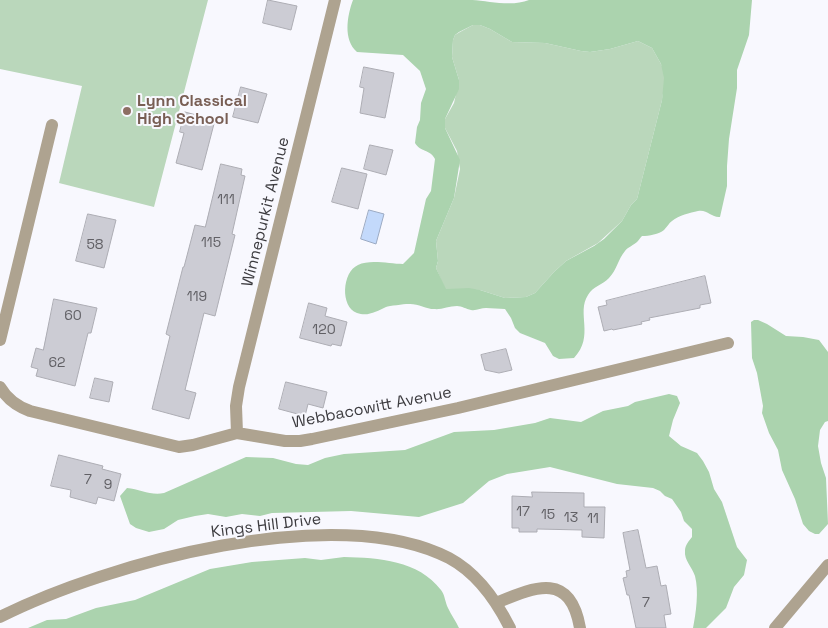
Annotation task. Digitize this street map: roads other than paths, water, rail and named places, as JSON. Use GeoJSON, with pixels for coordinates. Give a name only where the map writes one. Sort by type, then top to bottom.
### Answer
{"type":"FeatureCollection","features":[{"type":"Feature","properties":{"kind":"street","name":"Winnepurkit Avenue"},"geometry":{"type":"LineString","coordinates":[[237,433],[236,406],[239,387],[335,0]]}},
{"type":"Feature","properties":{"kind":"street"},"geometry":{"type":"LineString","coordinates":[[0,340],[52,125]]}},
{"type":"Feature","properties":{"kind":"street","name":"Webbacowitt Avenue"},"geometry":{"type":"LineString","coordinates":[[0,387],[10,400],[23,408],[178,447],[193,445],[237,433],[300,442],[458,408],[728,343]]}},
{"type":"Feature","properties":{"kind":"street","name":"Kings Hill Drive"},"geometry":{"type":"LineString","coordinates":[[0,617],[75,585],[158,560],[245,542],[346,535],[392,540],[431,550],[450,559],[468,571],[496,603],[510,628]]}},
{"type":"Feature","properties":{"kind":"street"},"geometry":{"type":"LineString","coordinates":[[775,628],[828,565]]}},
{"type":"Feature","properties":{"kind":"street"},"geometry":{"type":"LineString","coordinates":[[496,603],[535,588],[558,590],[572,601],[580,628]]}},
{"type":"Feature","properties":{"kind":"water"},"geometry":{"type":"Polygon","coordinates":[[[369,210],[384,214],[376,244],[361,239],[369,210]]]}},
{"type":"Feature","properties":{"kind":"place","name":"Lynn Classical High School"},"geometry":{"type":"Point","coordinates":[127,111]}}]}
